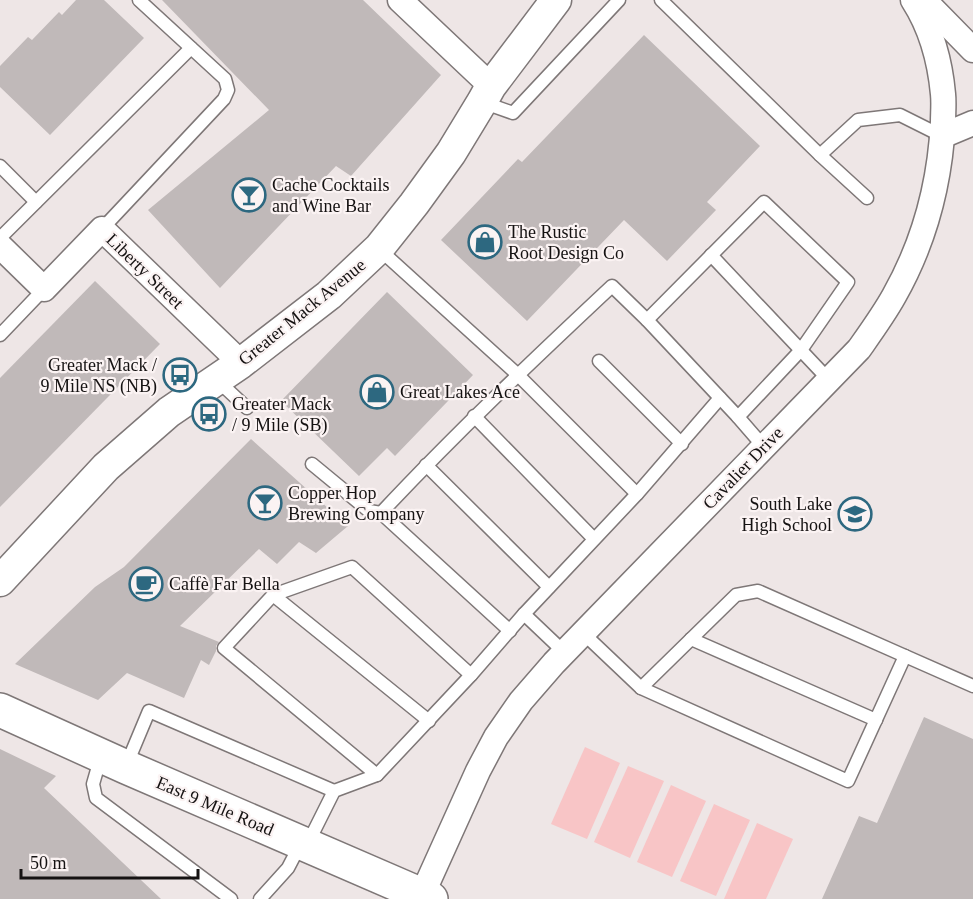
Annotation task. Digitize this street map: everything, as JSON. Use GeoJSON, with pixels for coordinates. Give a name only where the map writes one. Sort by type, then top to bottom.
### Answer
{"type":"FeatureCollection","features":[{"type":"Feature","properties":{"kind":"main road","name":"East 9 Mile Road"},"geometry":{"type":"LineString","coordinates":[[0,710],[113,762],[427,897]]}},
{"type":"Feature","properties":{"kind":"street"},"geometry":{"type":"LineString","coordinates":[[400,0],[486,94]]}},
{"type":"Feature","properties":{"kind":"street","name":"Greater Mack Avenue"},"geometry":{"type":"LineString","coordinates":[[0,581],[106,467],[169,412],[241,363],[329,295],[379,248],[451,153],[486,94],[556,0]]}},
{"type":"Feature","properties":{"kind":"street","name":"Cavalier Drive"},"geometry":{"type":"LineString","coordinates":[[427,897],[478,771],[496,737],[521,701],[564,652],[859,349],[894,296],[912,260],[924,227],[936,180],[942,135],[944,97],[938,64],[931,36],[913,0]]}},
{"type":"Feature","properties":{"kind":"street"},"geometry":{"type":"LineString","coordinates":[[924,0],[973,50]]}},
{"type":"Feature","properties":{"kind":"street"},"geometry":{"type":"LineString","coordinates":[[942,135],[973,123]]}},
{"type":"Feature","properties":{"kind":"street","name":"Liberty Street"},"geometry":{"type":"LineString","coordinates":[[44,289],[102,228],[241,363]]}},
{"type":"Feature","properties":{"kind":"street"},"geometry":{"type":"LineString","coordinates":[[0,246],[44,289]]}},
{"type":"Feature","properties":{"kind":"lane"},"geometry":{"type":"LineString","coordinates":[[102,228],[224,99],[228,90],[225,79],[139,0]]}},
{"type":"Feature","properties":{"kind":"lane"},"geometry":{"type":"LineString","coordinates":[[486,94],[513,113],[619,0]]}},
{"type":"Feature","properties":{"kind":"lane"},"geometry":{"type":"LineString","coordinates":[[661,0],[867,198]]}},
{"type":"Feature","properties":{"kind":"lane"},"geometry":{"type":"LineString","coordinates":[[0,238],[191,48]]}},
{"type":"Feature","properties":{"kind":"lane"},"geometry":{"type":"LineString","coordinates":[[820,154],[858,120],[900,115],[942,135]]}},
{"type":"Feature","properties":{"kind":"lane"},"geometry":{"type":"LineString","coordinates":[[0,166],[36,202]]}},
{"type":"Feature","properties":{"kind":"lane"},"geometry":{"type":"LineString","coordinates":[[647,320],[764,202],[848,282],[801,350],[738,417]]}},
{"type":"Feature","properties":{"kind":"lane"},"geometry":{"type":"LineString","coordinates":[[379,248],[518,375],[637,494]]}},
{"type":"Feature","properties":{"kind":"lane"},"geometry":{"type":"LineString","coordinates":[[711,255],[829,380]]}},
{"type":"Feature","properties":{"kind":"lane"},"geometry":{"type":"LineString","coordinates":[[381,513],[474,416],[612,286],[647,320],[764,447]]}},
{"type":"Feature","properties":{"kind":"lane"},"geometry":{"type":"LineString","coordinates":[[0,334],[44,289]]}},
{"type":"Feature","properties":{"kind":"lane"},"geometry":{"type":"LineString","coordinates":[[599,361],[682,444]]}},
{"type":"Feature","properties":{"kind":"lane"},"geometry":{"type":"LineString","coordinates":[[216,380],[247,408]]}},
{"type":"Feature","properties":{"kind":"lane"},"geometry":{"type":"LineString","coordinates":[[260,899],[288,868],[334,791],[377,775],[637,494],[720,398]]}},
{"type":"Feature","properties":{"kind":"lane"},"geometry":{"type":"LineString","coordinates":[[474,416],[594,539]]}},
{"type":"Feature","properties":{"kind":"lane"},"geometry":{"type":"LineString","coordinates":[[312,464],[369,511],[381,513],[510,631]]}},
{"type":"Feature","properties":{"kind":"lane"},"geometry":{"type":"LineString","coordinates":[[426,465],[549,587]]}},
{"type":"Feature","properties":{"kind":"lane"},"geometry":{"type":"LineString","coordinates":[[377,775],[224,648],[273,595],[352,567],[471,675]]}},
{"type":"Feature","properties":{"kind":"lane"},"geometry":{"type":"LineString","coordinates":[[641,688],[736,594],[758,591],[973,686]]}},
{"type":"Feature","properties":{"kind":"lane"},"geometry":{"type":"LineString","coordinates":[[273,595],[429,721]]}},
{"type":"Feature","properties":{"kind":"lane"},"geometry":{"type":"LineString","coordinates":[[524,614],[564,652]]}},
{"type":"Feature","properties":{"kind":"lane"},"geometry":{"type":"LineString","coordinates":[[583,633],[641,688],[848,781],[905,656]]}},
{"type":"Feature","properties":{"kind":"lane"},"geometry":{"type":"LineString","coordinates":[[691,639],[876,720]]}},
{"type":"Feature","properties":{"kind":"lane"},"geometry":{"type":"LineString","coordinates":[[231,899],[96,798],[93,784],[113,762],[149,711],[334,791]]}},
{"type":"Feature","properties":{"kind":"shaded area"},"geometry":{"type":"Polygon","coordinates":[[[585,747],[620,763],[587,839],[551,824],[585,747]]]}},
{"type":"Feature","properties":{"kind":"shaded area"},"geometry":{"type":"Polygon","coordinates":[[[628,766],[664,781],[630,858],[594,842],[628,766]]]}},
{"type":"Feature","properties":{"kind":"shaded area"},"geometry":{"type":"Polygon","coordinates":[[[671,785],[706,801],[672,877],[637,862],[671,785]]]}},
{"type":"Feature","properties":{"kind":"shaded area"},"geometry":{"type":"Polygon","coordinates":[[[714,804],[750,820],[716,896],[680,881],[714,804]]]}},
{"type":"Feature","properties":{"kind":"shaded area"},"geometry":{"type":"Polygon","coordinates":[[[757,823],[793,839],[766,899],[724,899],[757,823]]]}},
{"type":"Feature","properties":{"kind":"building"},"geometry":{"type":"Polygon","coordinates":[[[76,0],[104,0],[144,38],[50,135],[0,87],[0,66],[28,37],[32,40],[59,12],[62,15],[76,0]]]}},
{"type":"Feature","properties":{"kind":"building"},"geometry":{"type":"Polygon","coordinates":[[[162,0],[363,0],[441,75],[351,176],[336,166],[220,288],[148,210],[269,110],[162,0]]]}},
{"type":"Feature","properties":{"kind":"building"},"geometry":{"type":"Polygon","coordinates":[[[644,35],[760,146],[707,202],[716,210],[667,261],[624,220],[527,321],[441,240],[518,159],[522,162],[644,35]]]}},
{"type":"Feature","properties":{"kind":"building"},"geometry":{"type":"Polygon","coordinates":[[[95,281],[160,344],[0,507],[0,378],[95,281]]]}},
{"type":"Feature","properties":{"kind":"building"},"geometry":{"type":"Polygon","coordinates":[[[387,292],[473,375],[395,456],[387,448],[359,476],[281,401],[387,292]]]}},
{"type":"Feature","properties":{"kind":"building"},"geometry":{"type":"Polygon","coordinates":[[[251,439],[348,526],[316,553],[299,542],[277,564],[259,549],[180,626],[219,642],[209,665],[201,660],[184,698],[127,673],[98,700],[15,664],[95,587],[124,567],[251,439]]]}},
{"type":"Feature","properties":{"kind":"building"},"geometry":{"type":"Polygon","coordinates":[[[924,717],[973,739],[973,899],[822,899],[859,816],[877,823],[924,717]]]}},
{"type":"Feature","properties":{"kind":"building"},"geometry":{"type":"Polygon","coordinates":[[[0,749],[56,776],[44,788],[161,899],[0,899],[0,749]]]}},
{"type":"Feature","properties":{"kind":"place","name":"Cache Cocktails and Wine Bar"},"geometry":{"type":"Point","coordinates":[249,195]}},
{"type":"Feature","properties":{"kind":"place","name":"The Rustic Root Design Co"},"geometry":{"type":"Point","coordinates":[485,242]}},
{"type":"Feature","properties":{"kind":"place","name":"Greater Mack / 9 Mile NS (NB)"},"geometry":{"type":"Point","coordinates":[180,375]}},
{"type":"Feature","properties":{"kind":"place","name":"Great Lakes Ace"},"geometry":{"type":"Point","coordinates":[377,392]}},
{"type":"Feature","properties":{"kind":"place","name":"Greater Mack / 9 Mile (SB)"},"geometry":{"type":"Point","coordinates":[209,414]}},
{"type":"Feature","properties":{"kind":"place","name":"Copper Hop Brewing Company"},"geometry":{"type":"Point","coordinates":[265,503]}},
{"type":"Feature","properties":{"kind":"place","name":"South Lake High School"},"geometry":{"type":"Point","coordinates":[855,514]}},
{"type":"Feature","properties":{"kind":"place","name":"Caffè Far Bella"},"geometry":{"type":"Point","coordinates":[146,584]}}]}
